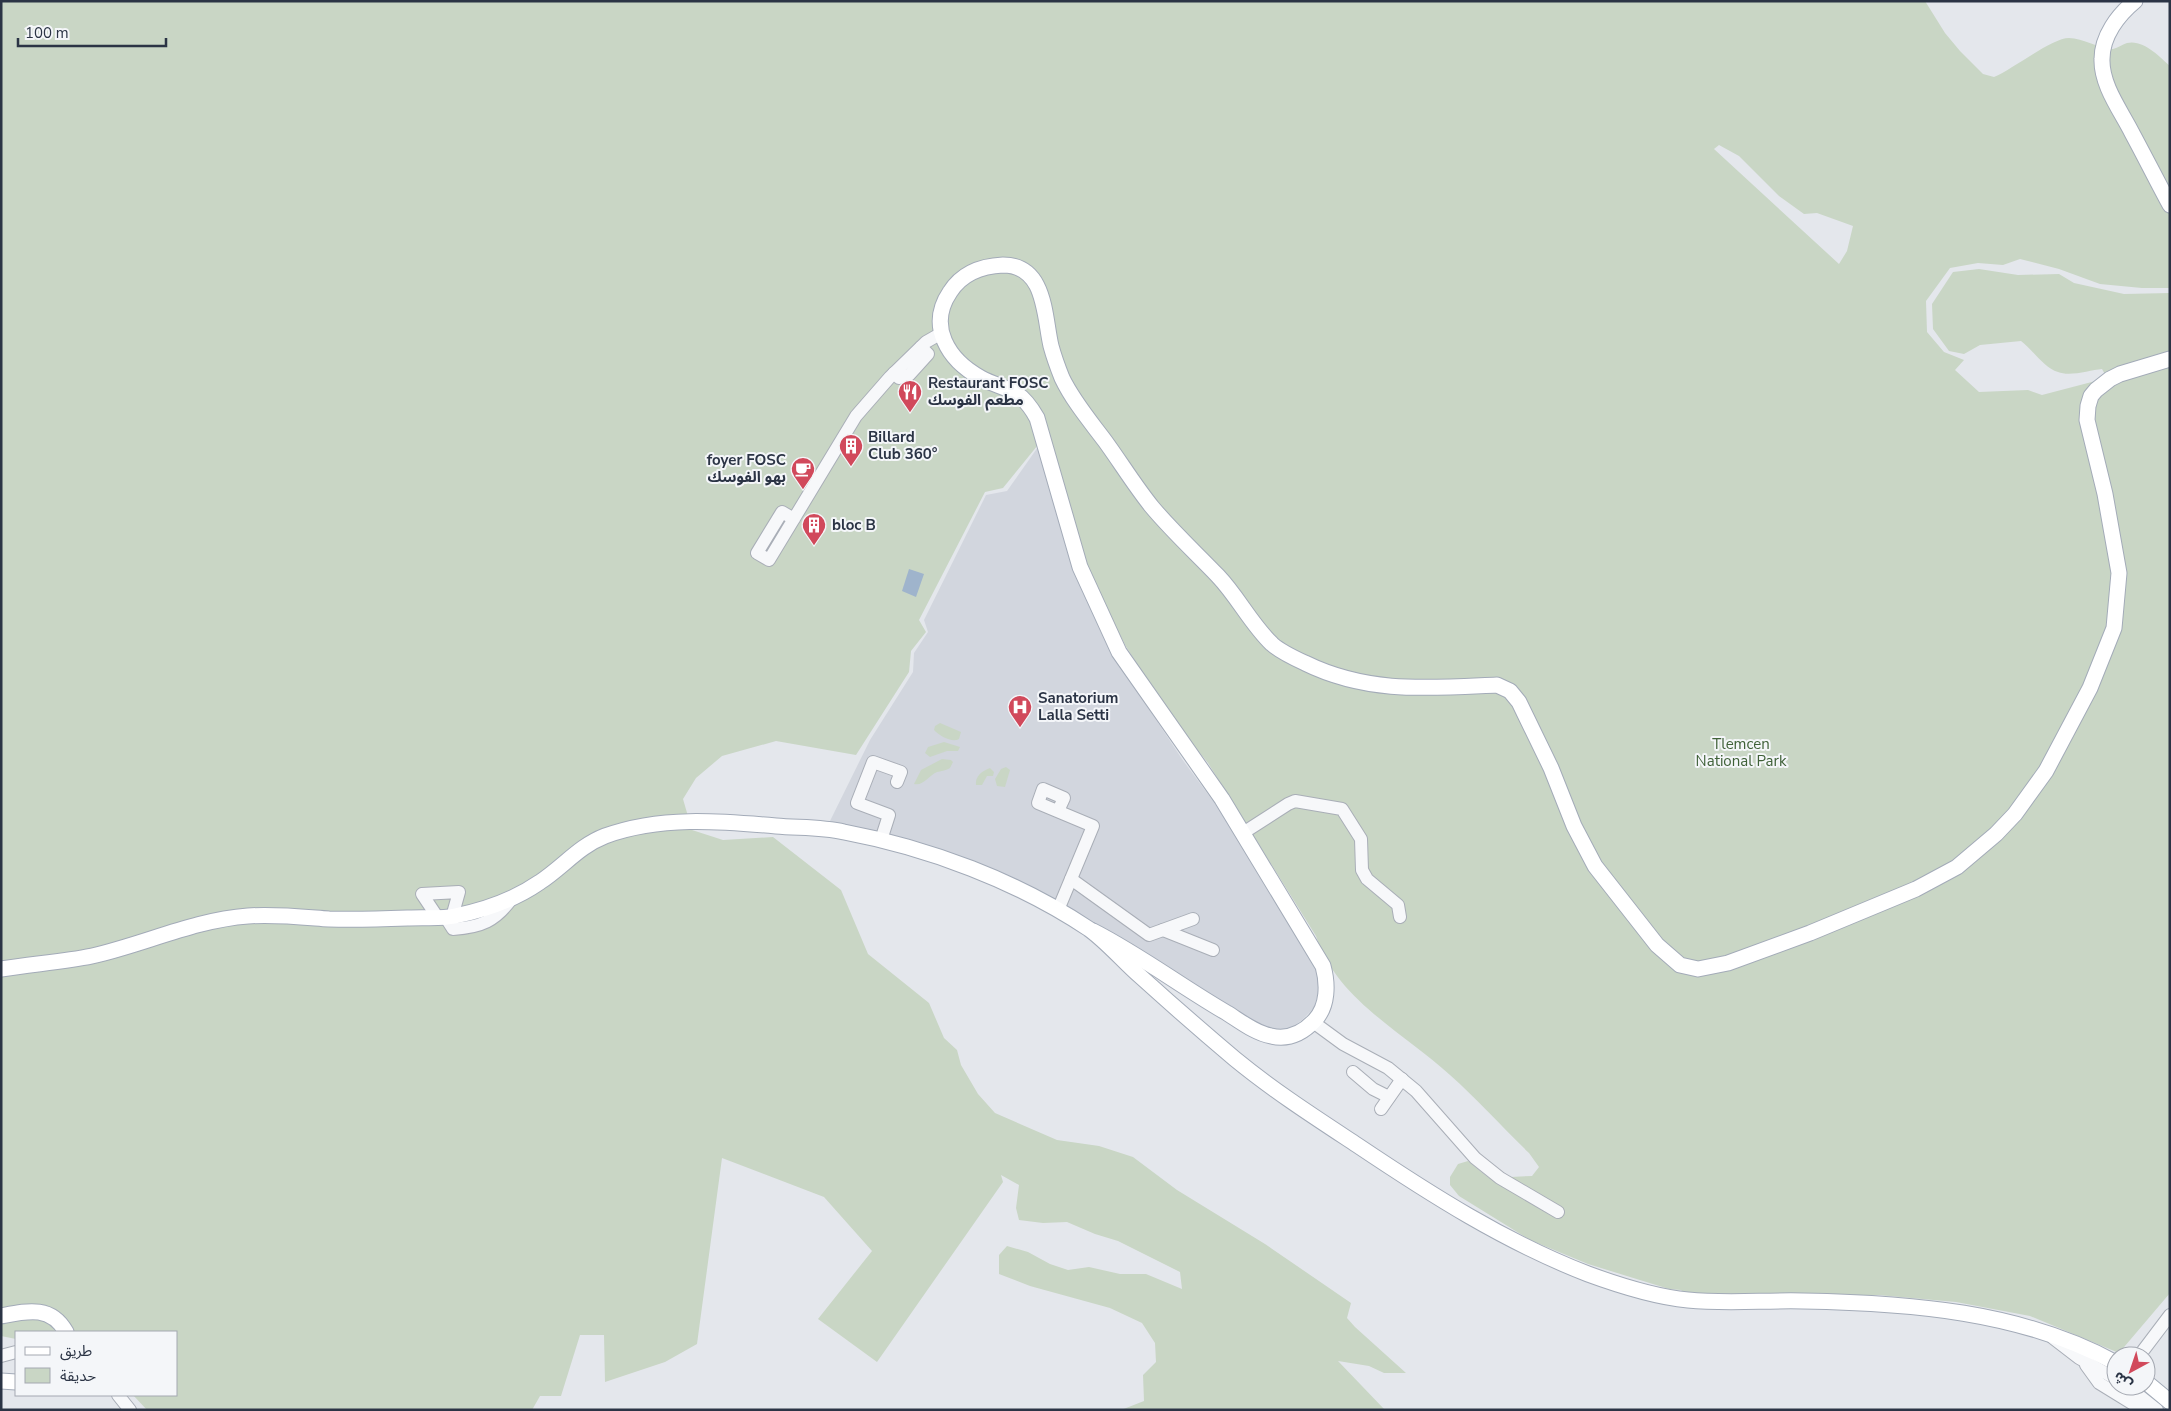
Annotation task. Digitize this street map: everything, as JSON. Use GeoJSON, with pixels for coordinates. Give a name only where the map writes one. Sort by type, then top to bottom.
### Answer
{"type":"FeatureCollection","features":[{"type":"Feature","properties":{"kind":"main road"},"geometry":{"type":"LineString","coordinates":[[2135,1],[2122,12],[2110,30],[2103,48],[2102,67],[2110,89],[2170,205]]}},
{"type":"Feature","properties":{"kind":"main road"},"geometry":{"type":"LineString","coordinates":[[1,968],[89,956],[208,922],[249,916],[386,920],[445,918],[486,908],[512,898],[539,883],[578,850],[593,841],[626,830],[678,821],[741,822],[840,831],[881,840],[978,872],[1058,910],[1135,954],[1189,990],[1259,1032],[1283,1038],[1295,1035],[1313,1022],[1320,1014],[1325,1000],[1327,985],[1323,966],[1222,799],[1119,652],[1080,567],[1038,418],[1016,393],[978,377],[964,367],[940,334],[940,324],[948,293],[962,278],[979,269],[1002,265],[1011,266],[1026,273],[1040,288],[1056,361],[1068,391],[1076,403],[1151,506],[1183,542],[1219,577],[1273,645],[1319,670],[1378,685],[1406,688],[1497,685],[1510,691],[1519,702],[1550,768],[1574,826],[1595,866],[1640,924],[1670,958],[1680,965],[1698,969],[1728,963],[1876,908],[1942,877],[1957,867],[1996,834],[2032,792],[2046,771],[2090,688],[2114,628],[2119,573],[2116,551],[2087,420],[2091,396],[2101,385],[2120,374],[2170,359]]}},
{"type":"Feature","properties":{"kind":"main road"},"geometry":{"type":"LineString","coordinates":[[1093,931],[1169,1002],[1275,1090],[1428,1193],[1493,1230],[1591,1275],[1618,1284],[1689,1300],[1838,1302],[1895,1305],[1993,1319],[2045,1332],[2088,1348],[2106,1358]]}},
{"type":"Feature","properties":{"kind":"main road"},"geometry":{"type":"LineString","coordinates":[[1,1316],[28,1311],[46,1312],[65,1331]]}},
{"type":"Feature","properties":{"kind":"main road"},"geometry":{"type":"LineString","coordinates":[[1,1381],[15,1382]]}},
{"type":"Feature","properties":{"kind":"main road"},"geometry":{"type":"LineString","coordinates":[[2156,1390],[2170,1402]]}},
{"type":"Feature","properties":{"kind":"street"},"geometry":{"type":"LineString","coordinates":[[794,519],[856,416],[921,347],[932,337],[940,334]]}},
{"type":"Feature","properties":{"kind":"street"},"geometry":{"type":"LineString","coordinates":[[881,840],[889,814],[857,803],[873,762],[900,772],[897,782]]}},
{"type":"Feature","properties":{"kind":"street"},"geometry":{"type":"LineString","coordinates":[[1243,833],[1295,801],[1342,809],[1361,839],[1362,870],[1366,879],[1398,904],[1400,917]]}},
{"type":"Feature","properties":{"kind":"street"},"geometry":{"type":"LineString","coordinates":[[1058,811],[1092,826],[1058,910]]}},
{"type":"Feature","properties":{"kind":"street"},"geometry":{"type":"LineString","coordinates":[[1071,879],[1150,935],[1193,919]]}},
{"type":"Feature","properties":{"kind":"street"},"geometry":{"type":"LineString","coordinates":[[1163,930],[1213,950]]}},
{"type":"Feature","properties":{"kind":"street"},"geometry":{"type":"LineString","coordinates":[[1313,1022],[1343,1044],[1388,1068],[1416,1091],[1475,1158],[1500,1178],[1558,1212]]}},
{"type":"Feature","properties":{"kind":"street"},"geometry":{"type":"LineString","coordinates":[[1353,1072],[1373,1089],[1389,1097]]}},
{"type":"Feature","properties":{"kind":"street"},"geometry":{"type":"LineString","coordinates":[[1381,1109],[1402,1079]]}},
{"type":"Feature","properties":{"kind":"street"},"geometry":{"type":"LineString","coordinates":[[2147,1346],[2170,1315]]}},
{"type":"Feature","properties":{"kind":"street"},"geometry":{"type":"LineString","coordinates":[[2045,1332],[2083,1361],[2106,1374]]}},
{"type":"Feature","properties":{"kind":"street"},"geometry":{"type":"LineString","coordinates":[[1,1356],[15,1352]]}},
{"type":"Feature","properties":{"kind":"street"},"geometry":{"type":"LineString","coordinates":[[2083,1361],[2100,1383],[2143,1410]]}},
{"type":"Feature","properties":{"kind":"street"},"geometry":{"type":"LineString","coordinates":[[119,1396],[130,1410]]}},
{"type":"Feature","properties":{"kind":"street"},"geometry":{"type":"LineString","coordinates":[[2140,1396],[2157,1410]]}},
{"type":"Feature","properties":{"kind":"shaded area","name":"Sanatorium Lalla Setti"},"geometry":{"type":"Polygon","coordinates":[[[1038,447],[1077,572],[1112,653],[1182,759],[1238,835],[1318,971],[1320,986],[1314,1008],[1291,1028],[1279,1030],[1265,1028],[1239,1016],[1140,951],[888,837],[830,821],[870,740],[913,672],[914,653],[928,632],[924,620],[986,495],[1007,491],[1038,447]]]}},
{"type":"Feature","properties":{"kind":"green space","name":"Tlemcen National Park"},"geometry":{"type":"Polygon","coordinates":[[[1,1],[1925,1],[1945,33],[1960,51],[1983,74],[1994,77],[2043,48],[2062,39],[2069,38],[2109,49],[2133,42],[2145,46],[2170,66],[2170,288],[2142,288],[2100,284],[2059,269],[2020,259],[2003,265],[1978,263],[1950,268],[1926,301],[1927,332],[1944,352],[1964,360],[1955,370],[1979,392],[2028,390],[2042,395],[2107,378],[2102,369],[2068,374],[2053,370],[2043,363],[2021,341],[1980,345],[1964,354],[1949,351],[1933,329],[1932,304],[1953,272],[1979,269],[2018,275],[2059,274],[2074,283],[2124,294],[2170,293],[2170,1293],[2125,1346],[2106,1346],[2106,1348],[2030,1316],[1956,1302],[1878,1295],[1817,1298],[1684,1293],[1681,1290],[1669,1289],[1588,1264],[1530,1240],[1459,1196],[1450,1185],[1450,1177],[1458,1164],[1468,1161],[1489,1178],[1532,1176],[1539,1167],[1529,1153],[1460,1084],[1432,1059],[1373,1013],[1339,978],[1326,958],[1316,936],[1208,763],[1173,720],[1125,645],[1090,574],[1046,435],[1003,488],[985,492],[919,620],[926,632],[911,651],[909,672],[856,755],[776,741],[722,756],[696,778],[683,799],[692,830],[723,840],[773,837],[841,890],[868,954],[929,1003],[944,1038],[957,1050],[961,1065],[978,1094],[995,1113],[1057,1140],[1099,1146],[1133,1157],[1177,1190],[1265,1244],[1351,1303],[1347,1318],[1406,1373],[1384,1373],[1369,1366],[1338,1361],[1385,1410],[1121,1410],[1144,1401],[1143,1375],[1156,1362],[1155,1343],[1142,1323],[1110,1308],[1030,1286],[999,1274],[999,1255],[1007,1246],[1028,1252],[1050,1264],[1068,1270],[1089,1267],[1120,1274],[1146,1274],[1182,1289],[1180,1272],[1118,1241],[1067,1222],[1043,1223],[1019,1220],[1016,1208],[1019,1185],[1001,1175],[1003,1182],[877,1362],[818,1319],[872,1251],[824,1197],[722,1158],[697,1344],[665,1362],[605,1382],[604,1335],[580,1335],[561,1396],[540,1396],[532,1410],[147,1410],[134,1396],[178,1396],[178,1331],[15,1331],[15,1339],[1,1336],[1,1]],[[1719,145],[1714,149],[1839,264],[1847,251],[1853,226],[1817,213],[1804,214],[1779,196],[1739,156],[1719,145]]]}},
{"type":"Feature","properties":{"kind":"green space"},"geometry":{"type":"Polygon","coordinates":[[[940,723],[961,732],[959,739],[943,737],[936,732],[934,730],[935,726],[940,723]]]}},
{"type":"Feature","properties":{"kind":"green space"},"geometry":{"type":"Polygon","coordinates":[[[944,742],[960,747],[958,751],[947,751],[930,757],[925,753],[928,747],[944,742]]]}},
{"type":"Feature","properties":{"kind":"green space"},"geometry":{"type":"Polygon","coordinates":[[[942,759],[953,762],[950,768],[937,772],[921,784],[914,784],[921,770],[942,759]]]}},
{"type":"Feature","properties":{"kind":"green space"},"geometry":{"type":"Polygon","coordinates":[[[1006,767],[1010,770],[1005,787],[997,786],[995,779],[1001,769],[1006,767]]]}},
{"type":"Feature","properties":{"kind":"green space"},"geometry":{"type":"Polygon","coordinates":[[[990,768],[994,772],[993,776],[987,776],[982,785],[976,785],[980,774],[990,768]]]}},
{"type":"Feature","properties":{"kind":"water"},"geometry":{"type":"Polygon","coordinates":[[[909,569],[924,574],[916,597],[902,591],[909,569]]]}},
{"type":"Feature","properties":{"kind":"place","name":"Restaurant FOSC مطعم الفوسك"},"geometry":{"type":"Point","coordinates":[910,413]}},
{"type":"Feature","properties":{"kind":"place","name":"Billard Club 360°"},"geometry":{"type":"Point","coordinates":[851,467]}},
{"type":"Feature","properties":{"kind":"place","name":"foyer FOSC بهو الفوسك"},"geometry":{"type":"Point","coordinates":[803,490]}},
{"type":"Feature","properties":{"kind":"place","name":"bloc B"},"geometry":{"type":"Point","coordinates":[814,546]}},
{"type":"Feature","properties":{"kind":"place","name":"Sanatorium Lalla Setti"},"geometry":{"type":"Point","coordinates":[1020,728]}}]}
